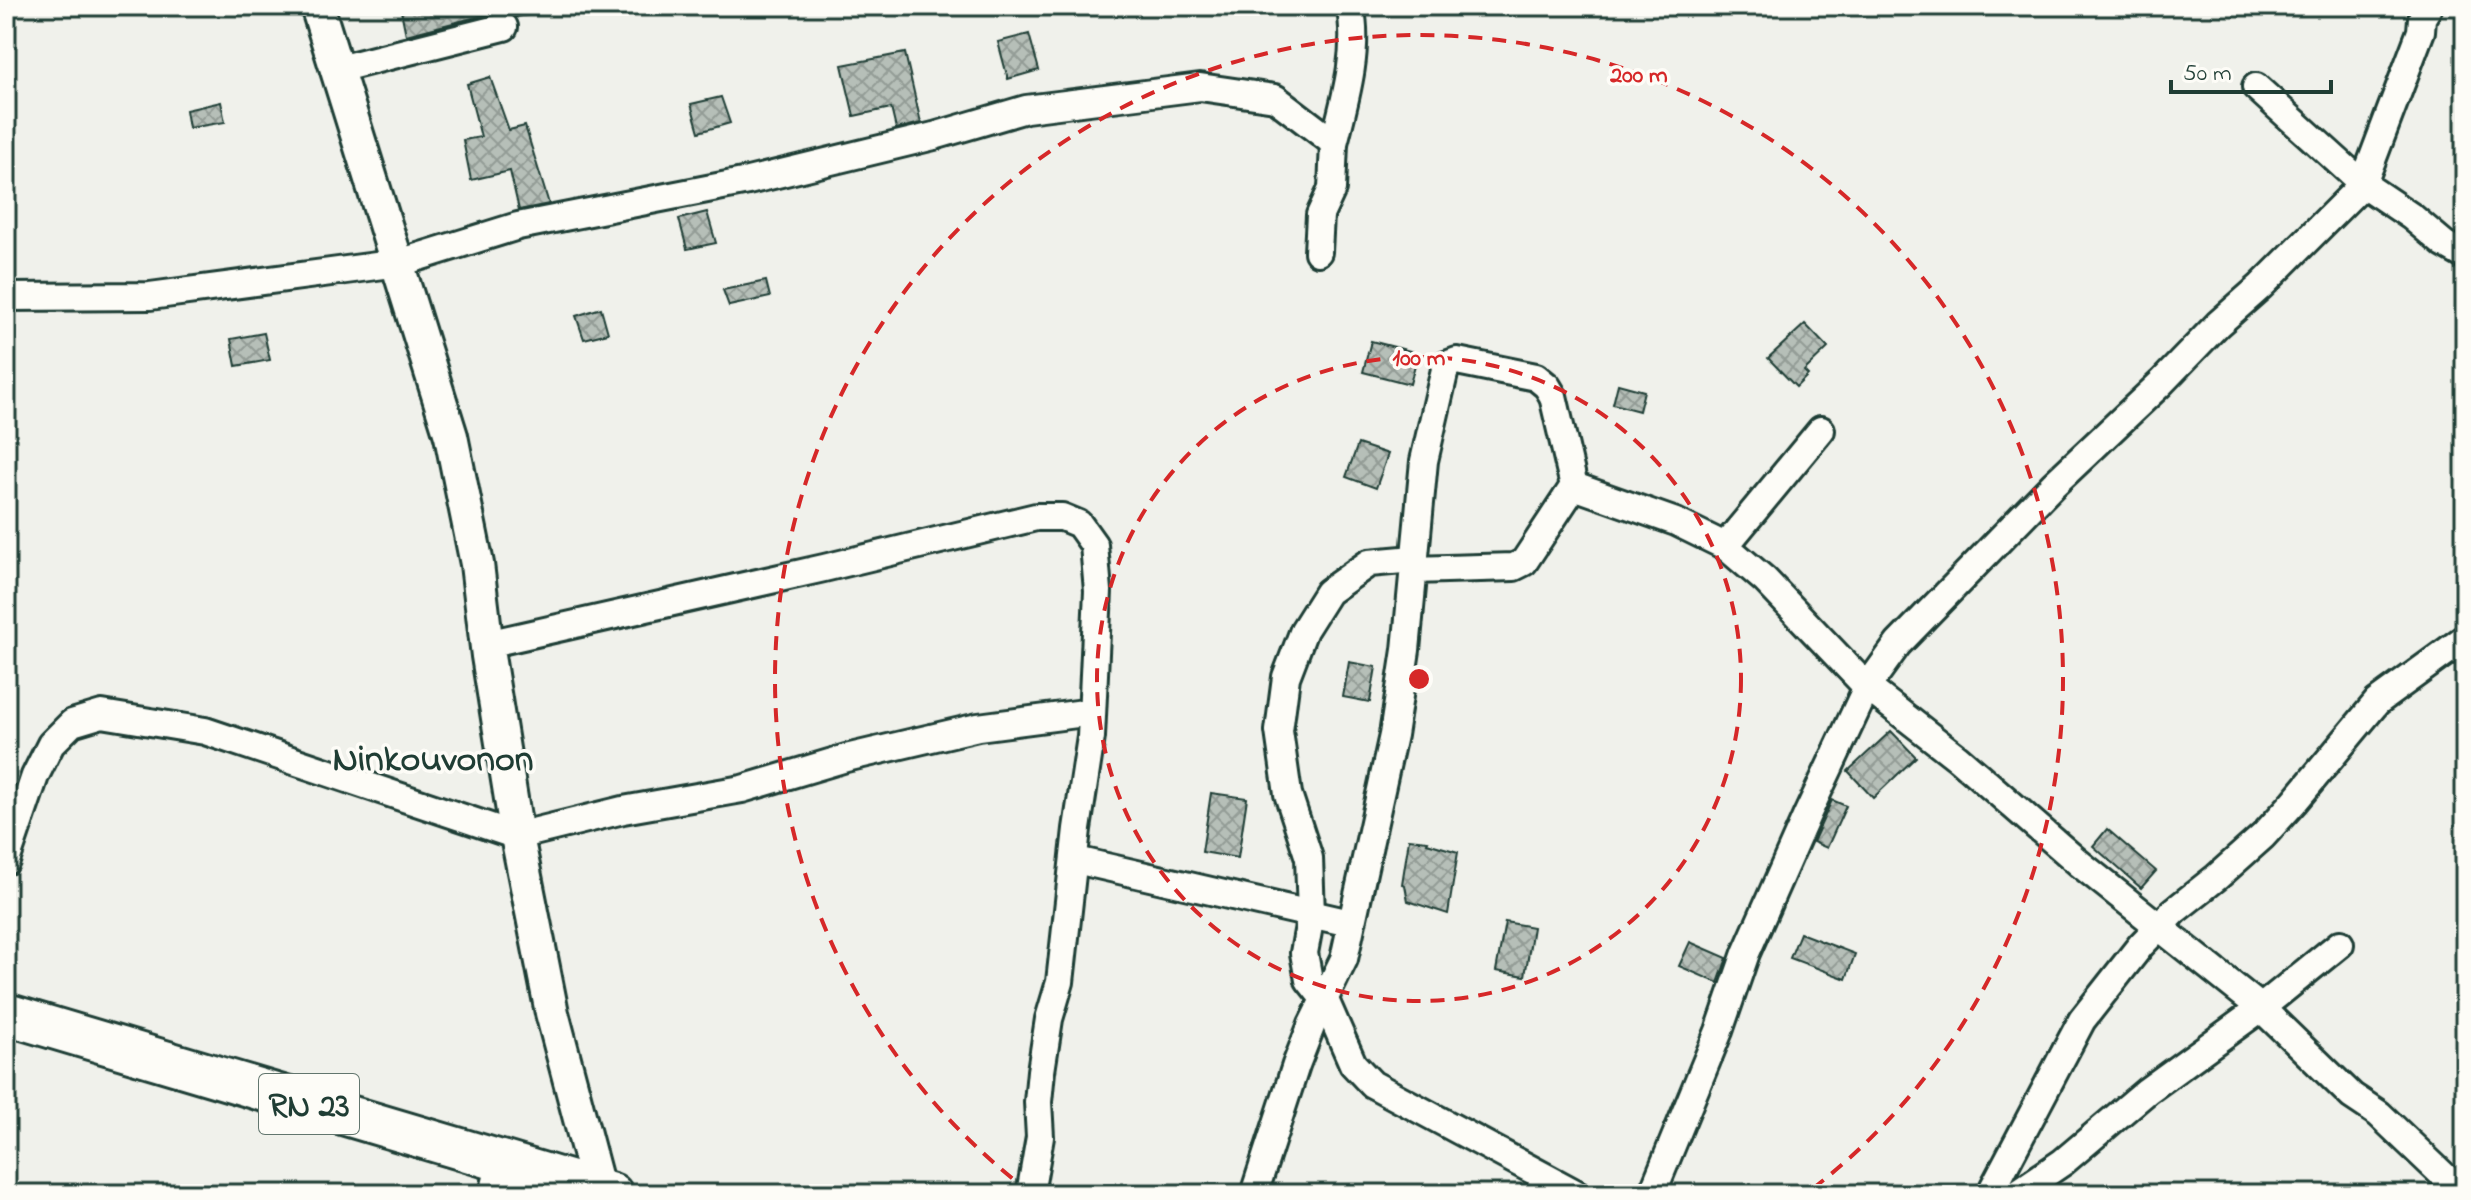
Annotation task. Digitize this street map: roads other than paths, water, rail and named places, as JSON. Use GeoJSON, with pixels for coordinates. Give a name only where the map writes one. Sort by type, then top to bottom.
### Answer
{"type":"FeatureCollection","features":[{"type":"Feature","properties":{"kind":"main road","name":"RN 23"},"geometry":{"type":"LineString","coordinates":[[6,1014],[497,1178],[606,1192]]}},
{"type":"Feature","properties":{"kind":"street"},"geometry":{"type":"LineString","coordinates":[[317,6],[451,436],[477,564],[517,836],[552,1013],[606,1192]]}},
{"type":"Feature","properties":{"kind":"street"},"geometry":{"type":"LineString","coordinates":[[1318,252],[1320,215],[1332,189],[1334,143],[1351,59],[1350,6]]}},
{"type":"Feature","properties":{"kind":"street"},"geometry":{"type":"LineString","coordinates":[[1652,1194],[1719,1031],[1746,953],[1867,687],[1898,644],[2053,485],[2363,184],[2429,6]]}},
{"type":"Feature","properties":{"kind":"street"},"geometry":{"type":"LineString","coordinates":[[338,69],[504,27]]}},
{"type":"Feature","properties":{"kind":"street"},"geometry":{"type":"LineString","coordinates":[[6,297],[150,296],[399,263],[518,226],[748,181],[934,136],[1026,109],[1200,87],[1275,98],[1334,143]]}},
{"type":"Feature","properties":{"kind":"street"},"geometry":{"type":"LineString","coordinates":[[2256,87],[2363,184],[2465,256]]}},
{"type":"Feature","properties":{"kind":"street"},"geometry":{"type":"LineString","coordinates":[[1254,1194],[1284,1110],[1296,1065],[1312,1024],[1325,1000],[1344,959],[1393,735],[1406,650],[1413,564],[1424,461],[1446,365],[1452,361],[1536,377],[1547,386],[1557,409],[1574,486],[1524,562],[1514,567],[1413,564],[1369,563],[1328,592],[1304,630],[1286,677],[1279,731],[1288,794],[1309,858],[1311,915],[1304,953],[1309,980],[1325,1000],[1353,1064],[1372,1084],[1577,1194]]}},
{"type":"Feature","properties":{"kind":"street"},"geometry":{"type":"LineString","coordinates":[[1725,546],[1821,430]]}},
{"type":"Feature","properties":{"kind":"street"},"geometry":{"type":"LineString","coordinates":[[1574,486],[1676,522],[1725,546],[1765,580],[1867,687],[1958,758],[2079,863],[2261,1008],[2352,1096],[2379,1114],[2463,1194]]}},
{"type":"Feature","properties":{"kind":"street"},"geometry":{"type":"LineString","coordinates":[[487,644],[1036,517],[1062,517],[1079,524],[1094,545],[1098,591],[1092,712],[1060,982],[1049,1019],[1041,1071],[1038,1102],[1040,1137],[1030,1194]]}},
{"type":"Feature","properties":{"kind":"street"},"geometry":{"type":"LineString","coordinates":[[1990,1194],[2082,1020],[2131,957],[2174,911],[2263,836],[2377,702],[2465,638]]}},
{"type":"Feature","properties":{"kind":"street"},"geometry":{"type":"LineString","coordinates":[[6,861],[35,776],[51,744],[72,723],[102,714],[205,731],[517,836],[623,810],[742,789],[846,758],[978,727],[1092,712]]}},
{"type":"Feature","properties":{"kind":"street"},"geometry":{"type":"LineString","coordinates":[[1076,860],[1350,923]]}},
{"type":"Feature","properties":{"kind":"street"},"geometry":{"type":"LineString","coordinates":[[2016,1194],[2063,1162],[2147,1091],[2261,1008],[2340,944]]}},
{"type":"Feature","properties":{"kind":"district","name":"Ninkouvonon"},"geometry":{"type":"Point","coordinates":[433,757]}}]}
